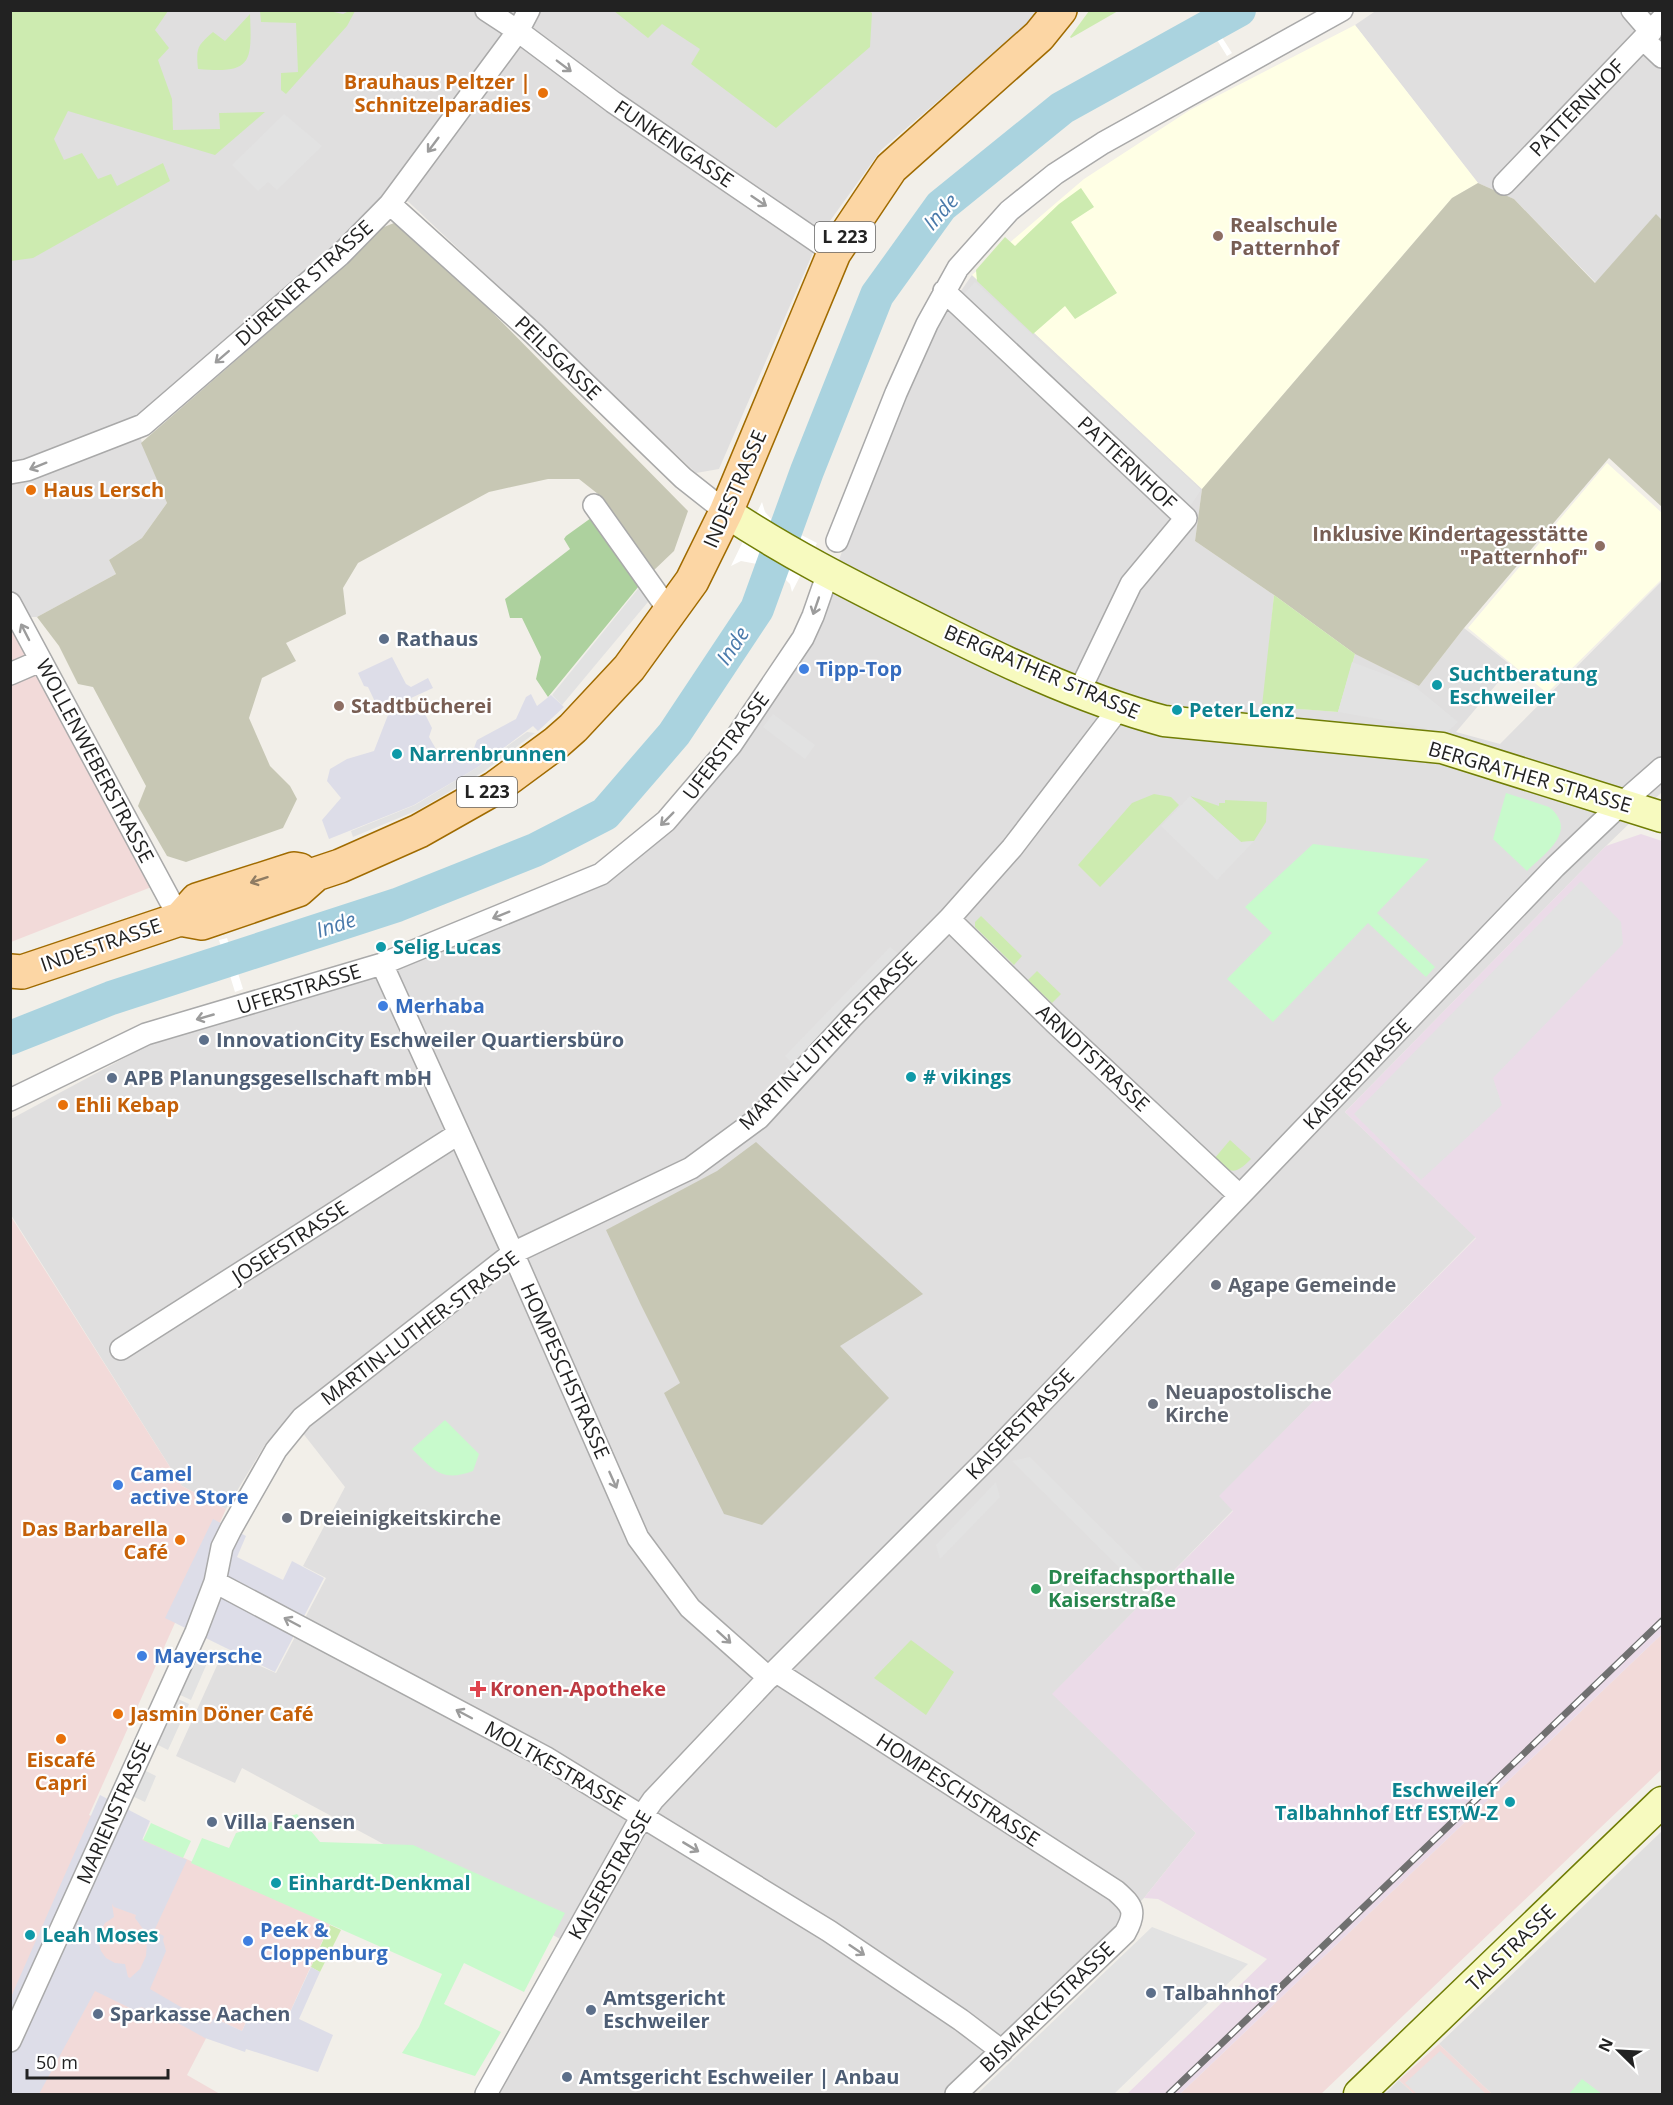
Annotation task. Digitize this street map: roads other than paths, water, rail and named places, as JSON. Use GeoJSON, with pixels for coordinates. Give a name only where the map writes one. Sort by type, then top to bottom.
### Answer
{"type":"FeatureCollection","features":[{"type":"Feature","properties":{"kind":"main road","name":"INDESTRASSE"},"geometry":{"type":"LineString","coordinates":[[14,977],[180,919],[202,923],[298,890],[316,874],[340,866],[419,831],[495,788],[573,728],[629,668],[696,573],[738,520],[834,253],[891,168],[1039,36],[1060,10]]}},
{"type":"Feature","properties":{"kind":"main road","name":"BERGRATHER STRASSE"},"geometry":{"type":"LineString","coordinates":[[738,520],[818,567],[969,645],[1120,707],[1164,721],[1443,748],[1662,817]]}},
{"type":"Feature","properties":{"kind":"main road","name":"TALSTRASSE"},"geometry":{"type":"LineString","coordinates":[[1359,2094],[1662,1802]]}},
{"type":"Feature","properties":{"kind":"street","name":"FUNKENGASSE"},"geometry":{"type":"LineString","coordinates":[[486,10],[613,102],[834,253]]}},
{"type":"Feature","properties":{"kind":"street","name":"DÜRENER STRASSE"},"geometry":{"type":"LineString","coordinates":[[10,473],[27,470],[142,425],[340,255],[390,204],[518,31],[529,10]]}},
{"type":"Feature","properties":{"kind":"street"},"geometry":{"type":"LineString","coordinates":[[837,541],[896,393],[944,291],[958,268],[1009,211],[1055,174],[1103,143],[1342,10]]}},
{"type":"Feature","properties":{"kind":"street"},"geometry":{"type":"LineString","coordinates":[[1632,10],[1652,30],[1662,57]]}},
{"type":"Feature","properties":{"kind":"street","name":"PATTERNHOF"},"geometry":{"type":"LineString","coordinates":[[1504,184],[1652,30]]}},
{"type":"Feature","properties":{"kind":"street","name":"PEILSGASSE"},"geometry":{"type":"LineString","coordinates":[[390,204],[534,334],[683,477],[738,520]]}},
{"type":"Feature","properties":{"kind":"street","name":"PATTERNHOF"},"geometry":{"type":"LineString","coordinates":[[944,291],[1186,518],[1131,584],[1079,692]]}},
{"type":"Feature","properties":{"kind":"street"},"geometry":{"type":"LineString","coordinates":[[594,505],[670,612]]}},
{"type":"Feature","properties":{"kind":"street","name":"UFERSTRASSE"},"geometry":{"type":"LineString","coordinates":[[10,1100],[146,1034],[382,964],[601,874],[666,821],[731,745],[791,655],[813,616],[818,567]]}},
{"type":"Feature","properties":{"kind":"street","name":"WOLLENWEBERSTRASSE"},"geometry":{"type":"LineString","coordinates":[[10,603],[180,919]]}},
{"type":"Feature","properties":{"kind":"street"},"geometry":{"type":"LineString","coordinates":[[10,674],[40,661]]}},
{"type":"Feature","properties":{"kind":"street","name":"MARTIN-LUTHER-STRASSE"},"geometry":{"type":"LineString","coordinates":[[215,1582],[222,1547],[231,1529],[276,1450],[302,1418],[513,1254],[691,1168],[759,1118],[852,1017],[949,919],[1012,848],[1120,707]]}},
{"type":"Feature","properties":{"kind":"street","name":"KAISERSTRASSE"},"geometry":{"type":"LineString","coordinates":[[486,2094],[653,1800],[772,1675],[993,1453],[1556,867],[1662,768]]}},
{"type":"Feature","properties":{"kind":"street","name":"ARNDTSTRASSE"},"geometry":{"type":"LineString","coordinates":[[949,919],[1055,1023],[1239,1195]]}},
{"type":"Feature","properties":{"kind":"street","name":"HOMPESCHSTRASSE"},"geometry":{"type":"LineString","coordinates":[[382,964],[638,1538],[690,1608],[772,1675],[1116,1891],[1128,1902],[1133,1915]]}},
{"type":"Feature","properties":{"kind":"street","name":"JOSEFSTRASSE"},"geometry":{"type":"LineString","coordinates":[[121,1349],[458,1134]]}},
{"type":"Feature","properties":{"kind":"street","name":"MOLTKESTRASSE"},"geometry":{"type":"LineString","coordinates":[[215,1582],[544,1757],[829,1931],[961,2020],[1002,2051]]}},
{"type":"Feature","properties":{"kind":"street","name":"MARIENSTRASSE"},"geometry":{"type":"LineString","coordinates":[[10,2042],[196,1632],[215,1582]]}},
{"type":"Feature","properties":{"kind":"street","name":"BISMARCKSTRASSE"},"geometry":{"type":"LineString","coordinates":[[956,2094],[1125,1932],[1133,1915]]}},
{"type":"Feature","properties":{"kind":"waterway","name":"Inde"},"geometry":{"type":"LineString","coordinates":[[10,1038],[111,998],[397,905],[535,850],[605,814],[674,734],[757,609],[807,471],[877,295],[941,206],[1062,108],[1239,10]]}},
{"type":"Feature","properties":{"kind":"railway"},"geometry":{"type":"LineString","coordinates":[[1169,2094],[1662,1621]]}},
{"type":"Feature","properties":{"kind":"place","name":"Brauhaus Peltzer | Schnitzelparadies"},"geometry":{"type":"Point","coordinates":[543,93]}},
{"type":"Feature","properties":{"kind":"place","name":"Realschule Patternhof"},"geometry":{"type":"Point","coordinates":[1218,236]}},
{"type":"Feature","properties":{"kind":"place","name":"Haus Lersch"},"geometry":{"type":"Point","coordinates":[31,490]}},
{"type":"Feature","properties":{"kind":"place","name":"Inklusive Kindertagesstätte \"Patternhof\""},"geometry":{"type":"Point","coordinates":[1600,546]}},
{"type":"Feature","properties":{"kind":"place","name":"Rathaus"},"geometry":{"type":"Point","coordinates":[384,639]}},
{"type":"Feature","properties":{"kind":"place","name":"Tipp-Top"},"geometry":{"type":"Point","coordinates":[804,669]}},
{"type":"Feature","properties":{"kind":"place","name":"Suchtberatung Eschweiler"},"geometry":{"type":"Point","coordinates":[1437,685]}},
{"type":"Feature","properties":{"kind":"place","name":"Stadtbücherei"},"geometry":{"type":"Point","coordinates":[339,706]}},
{"type":"Feature","properties":{"kind":"place","name":"Peter Lenz"},"geometry":{"type":"Point","coordinates":[1177,710]}},
{"type":"Feature","properties":{"kind":"place","name":"Narrenbrunnen"},"geometry":{"type":"Point","coordinates":[397,754]}},
{"type":"Feature","properties":{"kind":"place","name":"Selig Lucas"},"geometry":{"type":"Point","coordinates":[381,947]}},
{"type":"Feature","properties":{"kind":"place","name":"Merhaba"},"geometry":{"type":"Point","coordinates":[383,1006]}},
{"type":"Feature","properties":{"kind":"place","name":"InnovationCity Eschweiler Quartiersbüro"},"geometry":{"type":"Point","coordinates":[204,1040]}},
{"type":"Feature","properties":{"kind":"place","name":"# vikings"},"geometry":{"type":"Point","coordinates":[911,1077]}},
{"type":"Feature","properties":{"kind":"place","name":"APB Planungsgesellschaft mbH"},"geometry":{"type":"Point","coordinates":[112,1078]}},
{"type":"Feature","properties":{"kind":"place","name":"Ehli Kebap"},"geometry":{"type":"Point","coordinates":[63,1105]}},
{"type":"Feature","properties":{"kind":"place","name":"Agape Gemeinde"},"geometry":{"type":"Point","coordinates":[1216,1285]}},
{"type":"Feature","properties":{"kind":"place","name":"Neuapostolische Kirche"},"geometry":{"type":"Point","coordinates":[1153,1404]}},
{"type":"Feature","properties":{"kind":"place","name":"Camel active Store"},"geometry":{"type":"Point","coordinates":[118,1485]}},
{"type":"Feature","properties":{"kind":"place","name":"Dreieinigkeitskirche"},"geometry":{"type":"Point","coordinates":[287,1518]}},
{"type":"Feature","properties":{"kind":"place","name":"Das Barbarella Café"},"geometry":{"type":"Point","coordinates":[180,1540]}},
{"type":"Feature","properties":{"kind":"place","name":"Dreifachsporthalle Kaiserstraße"},"geometry":{"type":"Point","coordinates":[1036,1589]}},
{"type":"Feature","properties":{"kind":"place","name":"Mayersche"},"geometry":{"type":"Point","coordinates":[142,1656]}},
{"type":"Feature","properties":{"kind":"place","name":"Kronen-Apotheke"},"geometry":{"type":"Point","coordinates":[478,1689]}},
{"type":"Feature","properties":{"kind":"place","name":"Jasmin Döner Café"},"geometry":{"type":"Point","coordinates":[118,1714]}},
{"type":"Feature","properties":{"kind":"place","name":"Eiscafé Capri"},"geometry":{"type":"Point","coordinates":[61,1739]}},
{"type":"Feature","properties":{"kind":"place","name":"Eschweiler Talbahnhof Etf ESTW-Z"},"geometry":{"type":"Point","coordinates":[1510,1802]}},
{"type":"Feature","properties":{"kind":"place","name":"Villa Faensen"},"geometry":{"type":"Point","coordinates":[212,1822]}},
{"type":"Feature","properties":{"kind":"place","name":"Einhardt-Denkmal"},"geometry":{"type":"Point","coordinates":[276,1883]}},
{"type":"Feature","properties":{"kind":"place","name":"Leah Moses"},"geometry":{"type":"Point","coordinates":[30,1935]}},
{"type":"Feature","properties":{"kind":"place","name":"Peek & Cloppenburg"},"geometry":{"type":"Point","coordinates":[248,1941]}},
{"type":"Feature","properties":{"kind":"place","name":"Talbahnhof"},"geometry":{"type":"Point","coordinates":[1151,1993]}},
{"type":"Feature","properties":{"kind":"place","name":"Amtsgericht Eschweiler"},"geometry":{"type":"Point","coordinates":[591,2010]}},
{"type":"Feature","properties":{"kind":"place","name":"Sparkasse Aachen"},"geometry":{"type":"Point","coordinates":[98,2014]}},
{"type":"Feature","properties":{"kind":"place","name":"Amtsgericht Eschweiler | Anbau"},"geometry":{"type":"Point","coordinates":[567,2077]}}]}
